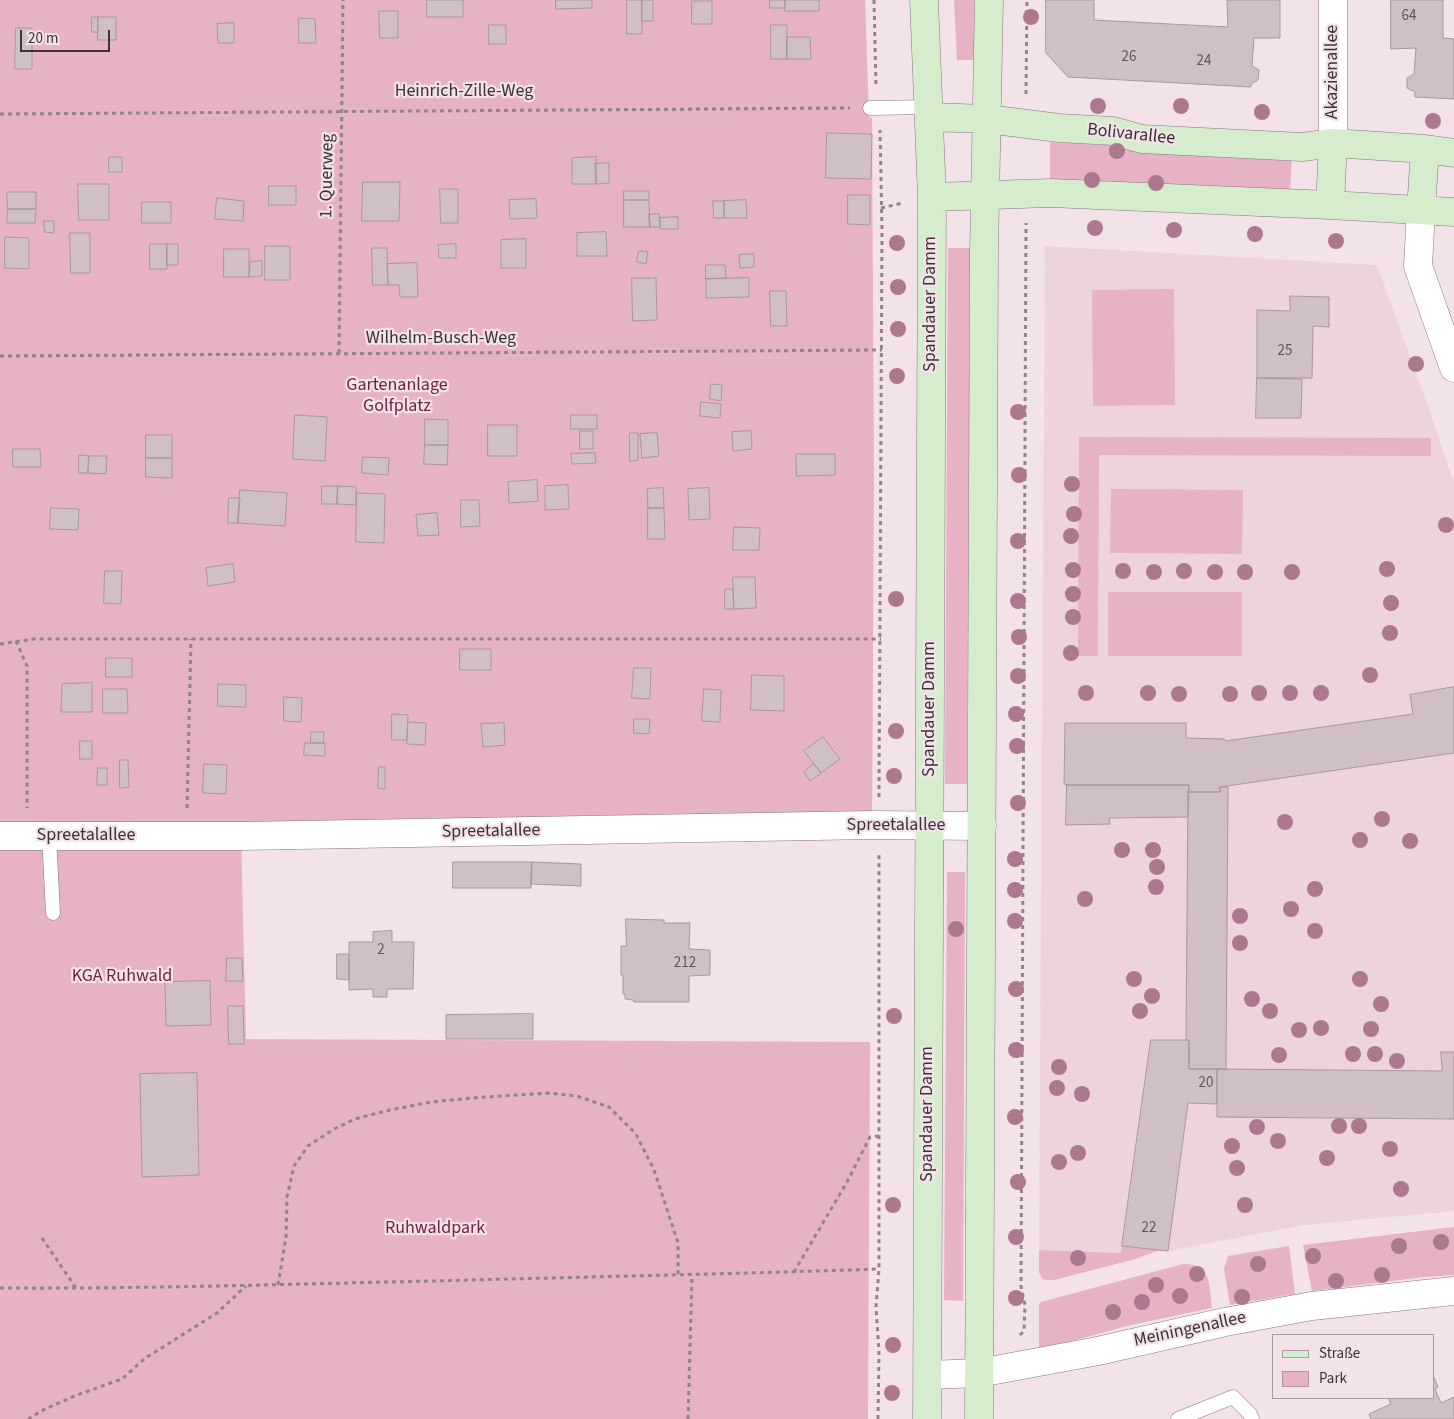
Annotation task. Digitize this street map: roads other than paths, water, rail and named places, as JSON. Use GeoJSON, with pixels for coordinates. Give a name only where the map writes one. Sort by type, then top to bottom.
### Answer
{"type":"FeatureCollection","features":[{"type":"Feature","properties":{"kind":"main road","name":"Spandauer Damm"},"geometry":{"type":"LineString","coordinates":[[924,0],[932,197],[927,1419]]}},
{"type":"Feature","properties":{"kind":"main road"},"geometry":{"type":"LineString","coordinates":[[979,1419],[985,195],[989,0]]}},
{"type":"Feature","properties":{"kind":"main road","name":"Bolivarallee"},"geometry":{"type":"LineString","coordinates":[[929,112],[1059,128],[1113,132],[1142,139],[1302,147],[1333,143],[1426,149],[1454,153]]}},
{"type":"Feature","properties":{"kind":"main road"},"geometry":{"type":"LineString","coordinates":[[1330,205],[1333,143]]}},
{"type":"Feature","properties":{"kind":"main road"},"geometry":{"type":"LineString","coordinates":[[1421,210],[1426,149]]}},
{"type":"Feature","properties":{"kind":"main road"},"geometry":{"type":"LineString","coordinates":[[932,197],[1050,194],[1454,212]]}},
{"type":"Feature","properties":{"kind":"street","name":"Akazienallee"},"geometry":{"type":"LineString","coordinates":[[1333,0],[1333,143]]}},
{"type":"Feature","properties":{"kind":"street"},"geometry":{"type":"LineString","coordinates":[[1421,210],[1418,266],[1454,368]]}},
{"type":"Feature","properties":{"kind":"street","name":"Spreetalallee"},"geometry":{"type":"LineString","coordinates":[[25,836],[240,836],[982,826]]}},
{"type":"Feature","properties":{"kind":"street","name":"Meiningenallee"},"geometry":{"type":"LineString","coordinates":[[928,1375],[979,1373],[1098,1351],[1225,1322],[1312,1306],[1454,1291]]}},
{"type":"Feature","properties":{"kind":"lane"},"geometry":{"type":"LineString","coordinates":[[875,108],[929,112]]}},
{"type":"Feature","properties":{"kind":"lane"},"geometry":{"type":"LineString","coordinates":[[25,836],[53,913]]}},
{"type":"Feature","properties":{"kind":"lane"},"geometry":{"type":"LineString","coordinates":[[1178,1419],[1233,1397],[1250,1414],[1252,1419]]}},
{"type":"Feature","properties":{"kind":"park label","name":"Gartenanlage Golfplatz"},"geometry":{"type":"Point","coordinates":[397,396]}},
{"type":"Feature","properties":{"kind":"park label","name":"KGA Ruhwald"},"geometry":{"type":"Point","coordinates":[122,977]}},
{"type":"Feature","properties":{"kind":"park label","name":"Ruhwaldpark"},"geometry":{"type":"Point","coordinates":[435,1229]}}]}
